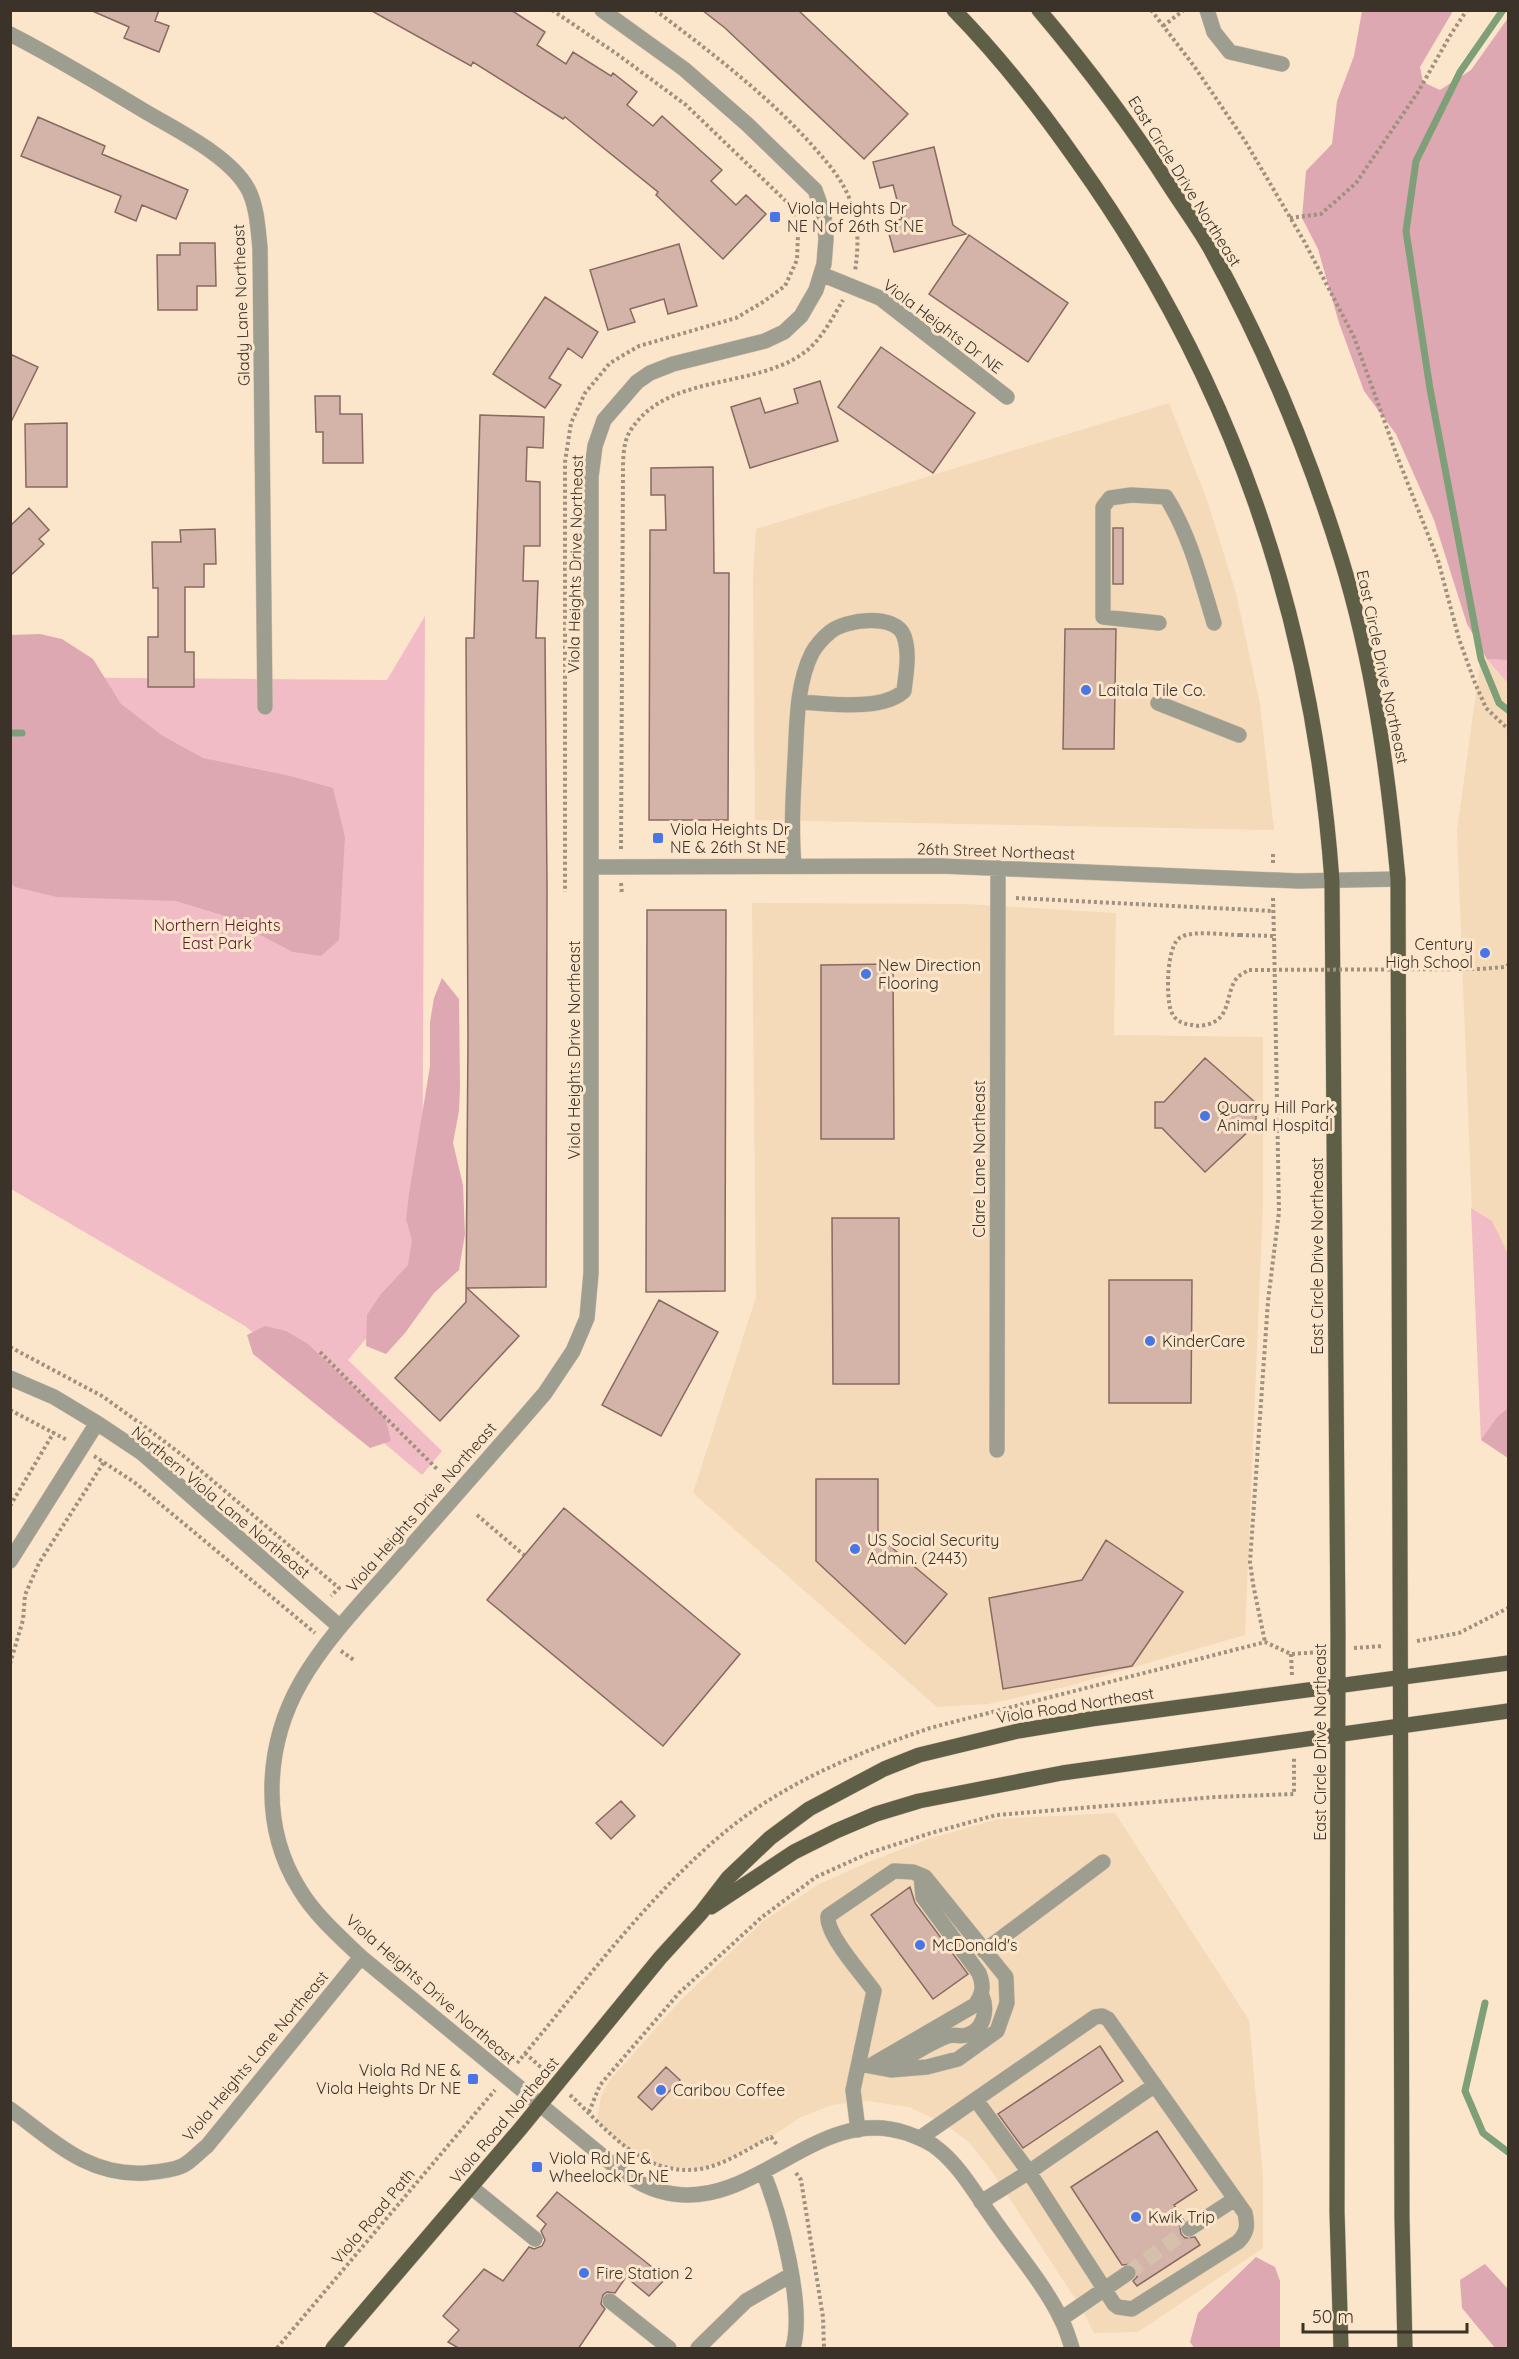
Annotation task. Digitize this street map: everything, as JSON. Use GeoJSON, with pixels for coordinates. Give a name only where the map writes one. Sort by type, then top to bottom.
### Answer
{"type":"FeatureCollection","features":[{"type":"Feature","properties":{"kind":"main road","name":"East Circle Drive Northeast"},"geometry":{"type":"LineString","coordinates":[[954,10],[1041,110],[1112,209],[1185,337],[1223,417],[1252,490],[1289,605],[1304,670],[1324,792],[1332,881],[1338,1650],[1337,2212],[1341,2349]]}},
{"type":"Feature","properties":{"kind":"main road","name":"East Circle Drive Northeast"},"geometry":{"type":"LineString","coordinates":[[1039,10],[1081,59],[1131,126],[1197,228],[1245,316],[1278,386],[1338,548],[1359,630],[1377,714],[1389,786],[1398,879],[1402,2219],[1405,2349]]}},
{"type":"Feature","properties":{"kind":"main road","name":"Viola Road Northeast"},"geometry":{"type":"LineString","coordinates":[[333,2349],[541,2105],[728,1878],[770,1838],[809,1809],[884,1769],[919,1755],[963,1743],[1080,1721],[1509,1663]]}},
{"type":"Feature","properties":{"kind":"main road","name":"Viola Road Northeast"},"geometry":{"type":"LineString","coordinates":[[701,1913],[794,1852],[825,1836],[876,1814],[919,1801],[1062,1773],[1509,1712]]}},
{"type":"Feature","properties":{"kind":"street","name":"Viola Heights Drive Northeast"},"geometry":{"type":"LineString","coordinates":[[602,10],[684,69],[748,125],[815,190],[824,215],[826,239],[821,274],[816,290],[801,316],[784,332],[765,341],[673,364],[650,373],[637,382],[604,420],[595,446],[591,477],[591,1262],[587,1318],[573,1351],[545,1393],[340,1627],[301,1682],[286,1717],[276,1751],[272,1785],[273,1825],[284,1859],[300,1890],[324,1921],[361,1957],[617,2168],[652,2190],[675,2195],[720,2190],[763,2172],[813,2144],[858,2130],[898,2131],[920,2138]]}},
{"type":"Feature","properties":{"kind":"street"},"geometry":{"type":"LineString","coordinates":[[1207,10],[1214,32],[1230,52],[1282,64]]}},
{"type":"Feature","properties":{"kind":"street","name":"Glady Lane Northeast"},"geometry":{"type":"LineString","coordinates":[[10,34],[60,60],[203,147],[230,167],[248,189],[256,217],[260,248],[265,707]]}},
{"type":"Feature","properties":{"kind":"street","name":"Viola Heights Dr NE"},"geometry":{"type":"LineString","coordinates":[[821,274],[880,298],[1007,398]]}},
{"type":"Feature","properties":{"kind":"street"},"geometry":{"type":"LineString","coordinates":[[1159,623],[1103,617],[1103,507],[1110,498],[1131,495],[1166,497],[1177,515],[1214,623]]}},
{"type":"Feature","properties":{"kind":"street"},"geometry":{"type":"LineString","coordinates":[[794,866],[791,836],[799,702],[805,671],[813,651],[831,631],[854,622],[877,621],[894,624],[904,634],[908,658],[904,691],[895,699],[864,704],[799,702]]}},
{"type":"Feature","properties":{"kind":"street"},"geometry":{"type":"LineString","coordinates":[[1158,703],[1239,735]]}},
{"type":"Feature","properties":{"kind":"street","name":"26th Street Northeast"},"geometry":{"type":"LineString","coordinates":[[592,867],[942,866],[1332,881],[1398,879]]}},
{"type":"Feature","properties":{"kind":"street","name":"Clare Lane Northeast"},"geometry":{"type":"LineString","coordinates":[[997,1450],[998,868]]}},
{"type":"Feature","properties":{"kind":"street","name":"Northern Viola Lane Northeast"},"geometry":{"type":"LineString","coordinates":[[10,1378],[54,1397],[142,1453],[340,1627]]}},
{"type":"Feature","properties":{"kind":"street"},"geometry":{"type":"LineString","coordinates":[[10,1561],[97,1423]]}},
{"type":"Feature","properties":{"kind":"street"},"geometry":{"type":"LineString","coordinates":[[984,1951],[1103,1862]]}},
{"type":"Feature","properties":{"kind":"street"},"geometry":{"type":"LineString","coordinates":[[858,2130],[853,2090],[865,2065],[874,1991],[827,1924],[828,1916],[894,1871],[913,1872],[925,1877],[1006,1977],[1007,2003],[997,2031],[958,2059],[927,2067],[886,2069],[865,2065]]}},
{"type":"Feature","properties":{"kind":"street"},"geometry":{"type":"LineString","coordinates":[[886,2069],[950,2035],[966,2035],[976,2030],[984,2019],[986,2005],[982,1996],[983,1983],[979,1973],[923,1897],[921,1875]]}},
{"type":"Feature","properties":{"kind":"street","name":"Viola Heights Lane Northeast"},"geometry":{"type":"LineString","coordinates":[[10,2109],[73,2156],[101,2169],[130,2174],[156,2172],[182,2166],[207,2146],[361,1957]]}},
{"type":"Feature","properties":{"kind":"street"},"geometry":{"type":"LineString","coordinates":[[865,2065],[975,2005],[982,1996]]}},
{"type":"Feature","properties":{"kind":"street"},"geometry":{"type":"LineString","coordinates":[[976,2100],[1029,2172],[1118,2307],[1132,2309],[1238,2242],[1245,2234],[1248,2223],[1245,2214],[1108,2019],[1102,2016],[1095,2017],[920,2138],[938,2149],[948,2159],[981,2202],[1061,2319],[1072,2349]]}},
{"type":"Feature","properties":{"kind":"street"},"geometry":{"type":"LineString","coordinates":[[981,2202],[1029,2172],[1155,2085]]}},
{"type":"Feature","properties":{"kind":"street"},"geometry":{"type":"LineString","coordinates":[[763,2172],[773,2197],[791,2275],[795,2318],[793,2349]]}},
{"type":"Feature","properties":{"kind":"street"},"geometry":{"type":"LineString","coordinates":[[471,2187],[535,2239]]}},
{"type":"Feature","properties":{"kind":"street"},"geometry":{"type":"LineString","coordinates":[[1190,2229],[1235,2199]]}},
{"type":"Feature","properties":{"kind":"street"},"geometry":{"type":"LineString","coordinates":[[1061,2319],[1128,2273]]}},
{"type":"Feature","properties":{"kind":"street"},"geometry":{"type":"LineString","coordinates":[[698,2349],[746,2301],[791,2275]]}},
{"type":"Feature","properties":{"kind":"street"},"geometry":{"type":"LineString","coordinates":[[610,2301],[669,2349]]}},
{"type":"Feature","properties":{"kind":"path"},"geometry":{"type":"LineString","coordinates":[[621,835],[623,473],[624,449],[628,434],[644,413],[668,399],[706,385],[772,368],[805,351],[828,325],[843,301],[854,273],[858,249],[857,224],[849,196],[836,172],[788,119],[703,46],[655,10]]}},
{"type":"Feature","properties":{"kind":"path"},"geometry":{"type":"LineString","coordinates":[[1151,10],[1194,66],[1245,141],[1354,336],[1438,560],[1459,639],[1475,683],[1486,708],[1509,729]]}},
{"type":"Feature","properties":{"kind":"path"},"geometry":{"type":"LineString","coordinates":[[1163,26],[1184,10]]}},
{"type":"Feature","properties":{"kind":"path"},"geometry":{"type":"LineString","coordinates":[[1290,218],[1321,214],[1356,183],[1418,92],[1467,10]]}},
{"type":"Feature","properties":{"kind":"path"},"geometry":{"type":"LineString","coordinates":[[998,897],[1273,911],[1279,1212],[1266,1324],[1250,1562],[1252,1584],[1265,1642],[1291,1654],[1401,1644],[1459,1633],[1509,1608]]}},
{"type":"Feature","properties":{"kind":"path"},"geometry":{"type":"LineString","coordinates":[[1274,936],[1198,934],[1180,937],[1173,945],[1169,967],[1171,1013],[1180,1023],[1197,1026],[1216,1022],[1227,1006],[1230,991],[1237,978],[1248,970],[1482,969],[1504,968],[1509,965]]}},
{"type":"Feature","properties":{"kind":"path"},"geometry":{"type":"LineString","coordinates":[[320,1352],[437,1469]]}},
{"type":"Feature","properties":{"kind":"path"},"geometry":{"type":"LineString","coordinates":[[10,1410],[54,1432],[10,1506]]}},
{"type":"Feature","properties":{"kind":"path"},"geometry":{"type":"LineString","coordinates":[[10,1664],[23,1620],[25,1595],[39,1563],[104,1462],[134,1482],[304,1625]]}},
{"type":"Feature","properties":{"kind":"path"},"geometry":{"type":"LineString","coordinates":[[477,1515],[524,1555]]}},
{"type":"Feature","properties":{"kind":"path","name":"Viola Road Path"},"geometry":{"type":"LineString","coordinates":[[277,2349],[486,2099]]}},
{"type":"Feature","properties":{"kind":"path"},"geometry":{"type":"LineString","coordinates":[[589,2112],[620,2143],[637,2156],[658,2166],[701,2169],[728,2159],[771,2137],[801,2180],[823,2317],[824,2349]]}},
{"type":"Feature","properties":{"kind":"shaded area"},"geometry":{"type":"Polygon","coordinates":[[[1362,11],[1453,11],[1420,67],[1423,82],[1440,90],[1471,70],[1508,18],[1508,660],[1487,659],[1467,624],[1434,520],[1396,434],[1364,391],[1339,323],[1318,249],[1302,218],[1306,171],[1332,144],[1337,101],[1354,56],[1362,11]]]}},
{"type":"Feature","properties":{"kind":"shaded area"},"geometry":{"type":"Polygon","coordinates":[[[1169,403],[1207,500],[1236,593],[1260,704],[1274,830],[755,820],[753,575],[756,529],[1169,403]]]}},
{"type":"Feature","properties":{"kind":"shaded area","name":"Century High School"},"geometry":{"type":"Polygon","coordinates":[[[1508,460],[1508,1458],[1481,1440],[1457,831],[1508,460]]]}},
{"type":"Feature","properties":{"kind":"shaded area"},"geometry":{"type":"Polygon","coordinates":[[[40,634],[62,639],[93,659],[121,704],[163,736],[203,758],[290,776],[333,788],[345,837],[339,940],[321,956],[293,952],[222,915],[176,901],[57,897],[15,887],[11,883],[11,635],[40,634]]]}},
{"type":"Feature","properties":{"kind":"shaded area"},"geometry":{"type":"Polygon","coordinates":[[[752,903],[965,904],[1116,913],[1114,1035],[1263,1037],[1263,1206],[1245,1635],[1065,1687],[988,1704],[937,1707],[693,1493],[756,1297],[752,903]]]}},
{"type":"Feature","properties":{"kind":"shaded area"},"geometry":{"type":"Polygon","coordinates":[[[442,978],[459,999],[459,1111],[453,1143],[463,1185],[465,1234],[459,1270],[434,1293],[405,1333],[386,1354],[366,1346],[367,1315],[381,1294],[408,1265],[412,1240],[406,1219],[430,1066],[430,1022],[434,998],[442,978]]]}},
{"type":"Feature","properties":{"kind":"shaded area"},"geometry":{"type":"Polygon","coordinates":[[[265,1326],[286,1331],[308,1344],[385,1417],[391,1441],[370,1448],[253,1354],[247,1335],[265,1326]]]}},
{"type":"Feature","properties":{"kind":"shaded area"},"geometry":{"type":"Polygon","coordinates":[[[1508,1408],[1508,1458],[1481,1440],[1497,1417],[1508,1408]]]}},
{"type":"Feature","properties":{"kind":"shaded area"},"geometry":{"type":"Polygon","coordinates":[[[1115,1813],[1249,2020],[1263,2176],[1263,2248],[1138,2332],[1094,2333],[1080,2306],[991,2170],[969,2142],[943,2123],[909,2107],[867,2101],[832,2105],[801,2117],[771,2137],[728,2159],[701,2169],[658,2166],[637,2156],[619,2143],[597,2120],[601,2096],[610,2080],[679,2002],[762,1922],[819,1884],[928,1839],[998,1819],[1115,1813]]]}},
{"type":"Feature","properties":{"kind":"shaded area"},"geometry":{"type":"Polygon","coordinates":[[[1256,2257],[1275,2267],[1280,2281],[1280,2348],[1194,2348],[1190,2342],[1198,2313],[1256,2257]]]}},
{"type":"Feature","properties":{"kind":"shaded area"},"geometry":{"type":"Polygon","coordinates":[[[1485,2264],[1508,2289],[1508,2348],[1495,2348],[1462,2308],[1460,2280],[1485,2264]]]}},
{"type":"Feature","properties":{"kind":"green space","name":"Northern Heights East Park"},"geometry":{"type":"Polygon","coordinates":[[[425,616],[422,1272],[348,1360],[442,1451],[422,1475],[245,1326],[11,1189],[11,677],[387,680],[425,616]]]}},
{"type":"Feature","properties":{"kind":"green space"},"geometry":{"type":"Polygon","coordinates":[[[1487,659],[1508,660],[1508,683],[1487,659]]]}},
{"type":"Feature","properties":{"kind":"green space"},"geometry":{"type":"Polygon","coordinates":[[[1471,1208],[1492,1221],[1508,1254],[1508,1408],[1497,1417],[1481,1440],[1471,1208]]]}},
{"type":"Feature","properties":{"kind":"building"},"geometry":{"type":"Polygon","coordinates":[[[90,10],[159,10],[155,21],[169,26],[159,52],[124,38],[129,27],[90,10]]]}},
{"type":"Feature","properties":{"kind":"building"},"geometry":{"type":"Polygon","coordinates":[[[370,10],[511,10],[545,32],[537,45],[566,64],[573,52],[611,76],[613,73],[637,92],[627,105],[653,126],[662,116],[722,170],[711,181],[736,205],[746,195],[766,214],[723,259],[656,195],[658,192],[565,117],[563,119],[473,62],[471,66],[370,10]]]}},
{"type":"Feature","properties":{"kind":"building"},"geometry":{"type":"Polygon","coordinates":[[[702,10],[798,10],[908,114],[864,159],[725,28],[702,10]]]}},
{"type":"Feature","properties":{"kind":"building"},"geometry":{"type":"Polygon","coordinates":[[[38,117],[105,146],[102,154],[188,190],[176,219],[142,205],[136,221],[115,212],[121,196],[21,156],[38,117]]]}},
{"type":"Feature","properties":{"kind":"building"},"geometry":{"type":"Polygon","coordinates":[[[934,147],[953,225],[966,234],[894,252],[886,223],[902,219],[893,185],[880,188],[873,162],[934,147]]]}},
{"type":"Feature","properties":{"kind":"building"},"geometry":{"type":"Polygon","coordinates":[[[969,235],[1068,303],[1028,362],[929,294],[969,235]]]}},
{"type":"Feature","properties":{"kind":"building"},"geometry":{"type":"Polygon","coordinates":[[[180,243],[215,243],[216,286],[197,286],[197,310],[158,310],[157,255],[180,255],[180,243]]]}},
{"type":"Feature","properties":{"kind":"building"},"geometry":{"type":"Polygon","coordinates":[[[679,244],[697,306],[668,314],[664,299],[630,309],[635,322],[608,330],[590,270],[679,244]]]}},
{"type":"Feature","properties":{"kind":"building"},"geometry":{"type":"Polygon","coordinates":[[[545,297],[598,332],[582,358],[568,348],[549,378],[561,385],[545,408],[493,374],[545,297]]]}},
{"type":"Feature","properties":{"kind":"building"},"geometry":{"type":"Polygon","coordinates":[[[881,347],[975,413],[933,473],[838,407],[881,347]]]}},
{"type":"Feature","properties":{"kind":"building"},"geometry":{"type":"Polygon","coordinates":[[[10,354],[38,367],[10,424],[10,354]]]}},
{"type":"Feature","properties":{"kind":"building"},"geometry":{"type":"Polygon","coordinates":[[[820,381],[838,441],[750,468],[731,407],[760,398],[765,413],[798,403],[794,389],[820,381]]]}},
{"type":"Feature","properties":{"kind":"building"},"geometry":{"type":"Polygon","coordinates":[[[315,396],[340,396],[340,414],[362,414],[363,463],[323,463],[323,432],[316,432],[315,396]]]}},
{"type":"Feature","properties":{"kind":"building"},"geometry":{"type":"Polygon","coordinates":[[[480,415],[544,417],[543,448],[527,447],[526,481],[540,482],[540,546],[524,546],[523,581],[538,581],[536,638],[545,638],[546,1287],[467,1288],[519,1336],[440,1421],[395,1378],[466,1302],[468,1037],[466,638],[474,638],[480,415]]]}},
{"type":"Feature","properties":{"kind":"building"},"geometry":{"type":"Polygon","coordinates":[[[67,423],[67,487],[26,487],[25,424],[67,423]]]}},
{"type":"Feature","properties":{"kind":"building"},"geometry":{"type":"Polygon","coordinates":[[[713,467],[714,573],[729,573],[728,820],[649,820],[650,530],[666,530],[665,495],[651,495],[651,468],[713,467]]]}},
{"type":"Feature","properties":{"kind":"building"},"geometry":{"type":"Polygon","coordinates":[[[29,508],[49,530],[39,539],[44,544],[10,576],[10,526],[29,508]]]}},
{"type":"Feature","properties":{"kind":"building"},"geometry":{"type":"Polygon","coordinates":[[[1113,528],[1123,528],[1123,584],[1113,584],[1113,528]]]}},
{"type":"Feature","properties":{"kind":"building"},"geometry":{"type":"Polygon","coordinates":[[[215,529],[216,564],[204,564],[204,587],[185,587],[185,652],[194,652],[194,687],[148,687],[148,637],[158,637],[158,588],[153,588],[152,542],[181,542],[180,530],[215,529]]]}},
{"type":"Feature","properties":{"kind":"building"},"geometry":{"type":"Polygon","coordinates":[[[1065,629],[1116,629],[1114,749],[1063,749],[1065,629]]]}},
{"type":"Feature","properties":{"kind":"building"},"geometry":{"type":"Polygon","coordinates":[[[647,910],[726,910],[725,1291],[646,1292],[647,910]]]}},
{"type":"Feature","properties":{"kind":"building"},"geometry":{"type":"Polygon","coordinates":[[[893,964],[894,1139],[821,1139],[821,965],[893,964]]]}},
{"type":"Feature","properties":{"kind":"building","name":"Quarry Hill Park Animal Hospital"},"geometry":{"type":"Polygon","coordinates":[[[1205,1058],[1256,1103],[1256,1128],[1251,1129],[1205,1172],[1162,1128],[1155,1128],[1155,1102],[1164,1102],[1205,1058]]]}},
{"type":"Feature","properties":{"kind":"building"},"geometry":{"type":"Polygon","coordinates":[[[832,1218],[899,1218],[899,1384],[833,1384],[832,1218]]]}},
{"type":"Feature","properties":{"kind":"building","name":"KinderCare"},"geometry":{"type":"Polygon","coordinates":[[[1109,1280],[1192,1280],[1191,1403],[1109,1403],[1109,1280]]]}},
{"type":"Feature","properties":{"kind":"building"},"geometry":{"type":"Polygon","coordinates":[[[659,1300],[718,1332],[661,1436],[602,1405],[659,1300]]]}},
{"type":"Feature","properties":{"kind":"building","name":"US Social Security Admin. (2443)"},"geometry":{"type":"Polygon","coordinates":[[[816,1479],[878,1479],[878,1536],[947,1594],[905,1644],[816,1561],[816,1479]]]}},
{"type":"Feature","properties":{"kind":"building"},"geometry":{"type":"Polygon","coordinates":[[[564,1508],[740,1654],[663,1746],[487,1600],[564,1508]]]}},
{"type":"Feature","properties":{"kind":"building"},"geometry":{"type":"Polygon","coordinates":[[[1106,1540],[1183,1592],[1132,1666],[1003,1689],[989,1598],[1082,1580],[1106,1540]]]}},
{"type":"Feature","properties":{"kind":"building"},"geometry":{"type":"Polygon","coordinates":[[[621,1801],[635,1816],[611,1839],[596,1823],[621,1801]]]}},
{"type":"Feature","properties":{"kind":"building"},"geometry":{"type":"Polygon","coordinates":[[[910,1887],[915,1903],[968,1974],[933,1999],[871,1915],[910,1887]]]}},
{"type":"Feature","properties":{"kind":"building"},"geometry":{"type":"Polygon","coordinates":[[[1100,2046],[1123,2081],[1023,2148],[998,2114],[1100,2046]]]}},
{"type":"Feature","properties":{"kind":"building"},"geometry":{"type":"Polygon","coordinates":[[[666,2067],[680,2080],[652,2110],[638,2097],[666,2067]]]}},
{"type":"Feature","properties":{"kind":"building","name":"Kwik Trip"},"geometry":{"type":"Polygon","coordinates":[[[1157,2131],[1197,2190],[1174,2205],[1184,2221],[1180,2225],[1181,2234],[1185,2238],[1195,2237],[1200,2245],[1137,2286],[1133,2281],[1137,2277],[1136,2268],[1132,2264],[1122,2265],[1071,2187],[1157,2131]]]}},
{"type":"Feature","properties":{"kind":"building","name":"Fire Station 2"},"geometry":{"type":"Polygon","coordinates":[[[557,2192],[666,2278],[649,2296],[626,2277],[615,2293],[607,2292],[603,2295],[601,2304],[605,2309],[578,2349],[460,2349],[448,2342],[459,2330],[443,2316],[484,2269],[503,2281],[529,2247],[534,2249],[542,2246],[545,2240],[541,2231],[546,2224],[537,2216],[557,2192]]]}},
{"type":"Feature","properties":{"kind":"waterway"},"geometry":{"type":"LineString","coordinates":[[1503,10],[1460,72],[1416,161],[1406,231],[1430,389],[1481,659],[1499,703],[1508,710]]}},
{"type":"Feature","properties":{"kind":"waterway"},"geometry":{"type":"LineString","coordinates":[[10,733],[22,733]]}},
{"type":"Feature","properties":{"kind":"waterway"},"geometry":{"type":"LineString","coordinates":[[1485,2003],[1465,2091],[1483,2133],[1508,2152]]}},
{"type":"Feature","properties":{"kind":"tunnel"},"geometry":{"type":"LineString","coordinates":[[1128,2273],[1189,2229]]}},
{"type":"Feature","properties":{"kind":"place","name":"Viola Heights Dr NE N of 26th St NE"},"geometry":{"type":"Point","coordinates":[775,217]}},
{"type":"Feature","properties":{"kind":"place","name":"Laitala Tile Co."},"geometry":{"type":"Point","coordinates":[1086,690]}},
{"type":"Feature","properties":{"kind":"place","name":"Viola Heights Dr NE & 26th St NE"},"geometry":{"type":"Point","coordinates":[658,838]}},
{"type":"Feature","properties":{"kind":"place","name":"Century High School"},"geometry":{"type":"Point","coordinates":[1485,953]}},
{"type":"Feature","properties":{"kind":"place","name":"New Direction Flooring"},"geometry":{"type":"Point","coordinates":[866,974]}},
{"type":"Feature","properties":{"kind":"place","name":"Quarry Hill Park Animal Hospital"},"geometry":{"type":"Point","coordinates":[1205,1116]}},
{"type":"Feature","properties":{"kind":"place","name":"KinderCare"},"geometry":{"type":"Point","coordinates":[1150,1341]}},
{"type":"Feature","properties":{"kind":"place","name":"US Social Security Admin. (2443)"},"geometry":{"type":"Point","coordinates":[855,1549]}},
{"type":"Feature","properties":{"kind":"place","name":"McDonald's"},"geometry":{"type":"Point","coordinates":[920,1945]}},
{"type":"Feature","properties":{"kind":"place","name":"Viola Rd NE & Viola Heights Dr NE"},"geometry":{"type":"Point","coordinates":[473,2079]}},
{"type":"Feature","properties":{"kind":"place","name":"Caribou Coffee"},"geometry":{"type":"Point","coordinates":[661,2090]}},
{"type":"Feature","properties":{"kind":"place","name":"Viola Rd NE & Wheelock Dr NE"},"geometry":{"type":"Point","coordinates":[537,2167]}},
{"type":"Feature","properties":{"kind":"place","name":"Kwik Trip"},"geometry":{"type":"Point","coordinates":[1136,2217]}},
{"type":"Feature","properties":{"kind":"place","name":"Fire Station 2"},"geometry":{"type":"Point","coordinates":[584,2273]}}]}
